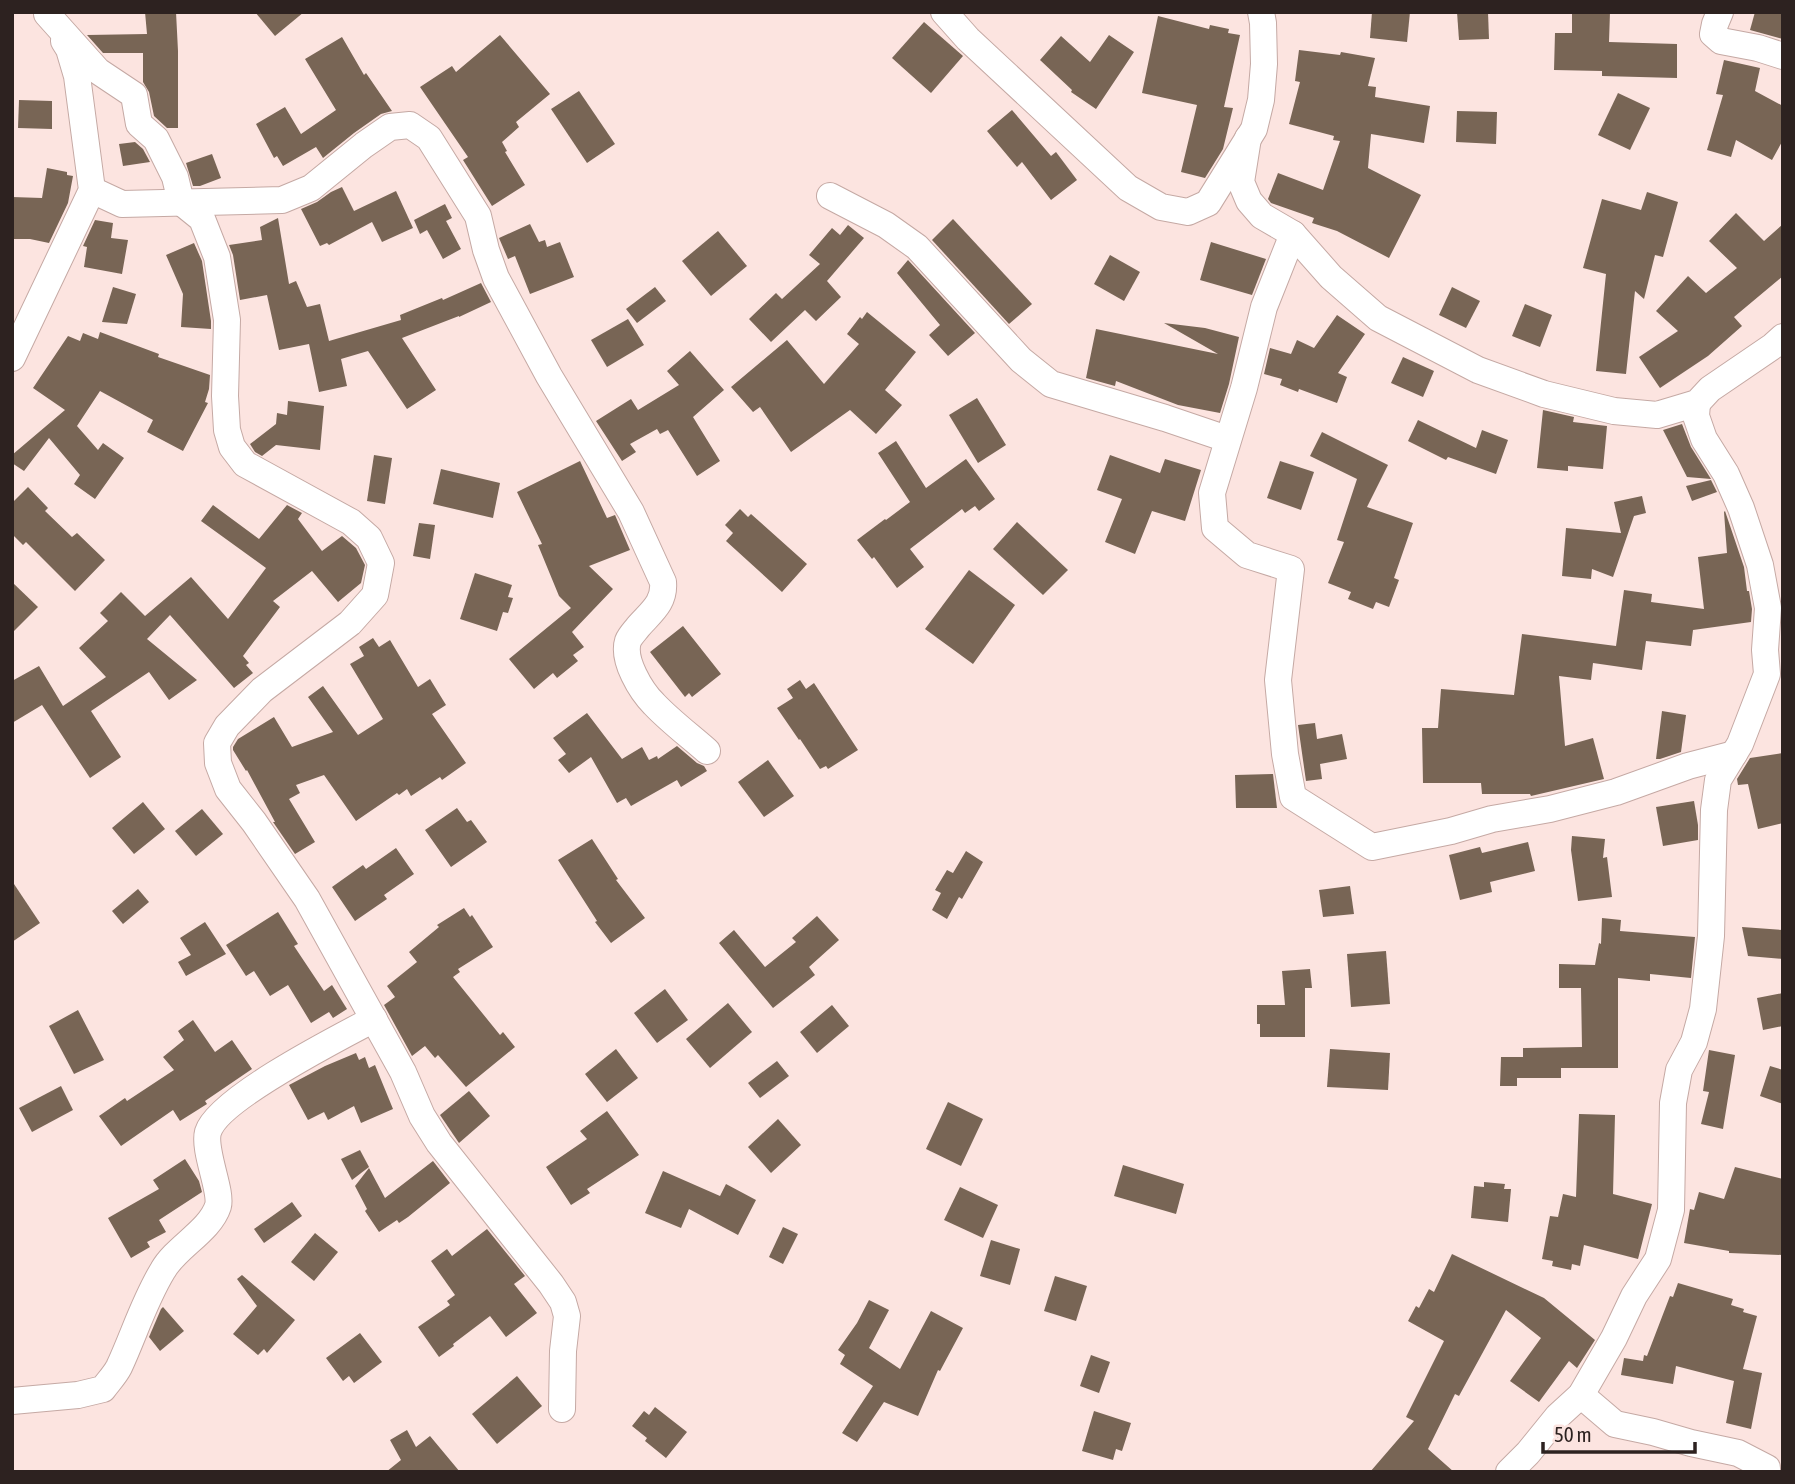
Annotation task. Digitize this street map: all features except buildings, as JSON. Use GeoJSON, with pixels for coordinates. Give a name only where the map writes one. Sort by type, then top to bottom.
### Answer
{"type":"FeatureCollection","features":[{"type":"Feature","properties":{"kind":"street"},"geometry":{"type":"LineString","coordinates":[[944,12],[968,39],[1128,188],[1161,207],[1188,212],[1208,203],[1254,129],[1261,100],[1264,64],[1261,12]]}},
{"type":"Feature","properties":{"kind":"street"},"geometry":{"type":"LineString","coordinates":[[1720,12],[1713,34],[1721,41],[1758,48],[1783,57]]}},
{"type":"Feature","properties":{"kind":"street"},"geometry":{"type":"LineString","coordinates":[[12,358],[92,190],[77,75],[69,49],[47,13]]}},
{"type":"Feature","properties":{"kind":"street"},"geometry":{"type":"LineString","coordinates":[[47,13],[98,71],[134,95],[139,124],[156,139],[175,177],[181,202],[202,219],[216,257],[227,320],[225,396],[227,430],[232,447],[245,464],[351,522],[369,538],[381,563],[375,595],[350,623],[262,690],[227,726],[217,743],[218,762],[228,789],[307,899],[403,1072],[422,1116],[439,1143],[551,1284],[562,1302],[567,1316],[562,1409]]}},
{"type":"Feature","properties":{"kind":"street"},"geometry":{"type":"LineString","coordinates":[[92,190],[122,204],[282,200],[311,188],[390,127],[410,125],[429,138],[478,216],[496,278],[549,376],[631,512],[663,582],[662,600],[628,641],[627,656],[632,671],[653,703],[707,751]]}},
{"type":"Feature","properties":{"kind":"street"},"geometry":{"type":"LineString","coordinates":[[1248,138],[1241,182],[1249,201],[1262,216],[1293,234],[1331,277],[1378,318],[1478,370],[1544,394],[1614,411],[1657,415],[1697,403],[1710,389],[1783,337]]}},
{"type":"Feature","properties":{"kind":"street"},"geometry":{"type":"LineString","coordinates":[[830,196],[886,225],[917,247],[1021,360],[1051,384],[1227,439]]}},
{"type":"Feature","properties":{"kind":"street"},"geometry":{"type":"LineString","coordinates":[[1293,234],[1264,307],[1244,388],[1212,493],[1215,528],[1247,555],[1290,569],[1278,680],[1285,754],[1293,797],[1372,847],[1603,796],[1688,766],[1734,754]]}},
{"type":"Feature","properties":{"kind":"street"},"geometry":{"type":"LineString","coordinates":[[1509,1472],[1558,1416],[1581,1395],[1614,1338],[1634,1296],[1658,1259],[1671,1210],[1673,1103],[1679,1070],[1694,1042],[1703,1009],[1711,936],[1714,810],[1718,780],[1740,744],[1767,674],[1765,650],[1769,608],[1760,565],[1741,508],[1726,474],[1704,439],[1696,416],[1697,403]]}},
{"type":"Feature","properties":{"kind":"street"},"geometry":{"type":"LineString","coordinates":[[12,1401],[78,1395],[103,1389],[118,1369],[164,1268],[211,1220],[219,1203],[207,1134],[215,1119],[240,1097],[308,1053],[374,1019]]}},
{"type":"Feature","properties":{"kind":"street"},"geometry":{"type":"LineString","coordinates":[[1581,1395],[1615,1424],[1738,1453],[1767,1468],[1767,1472]]}}]}
